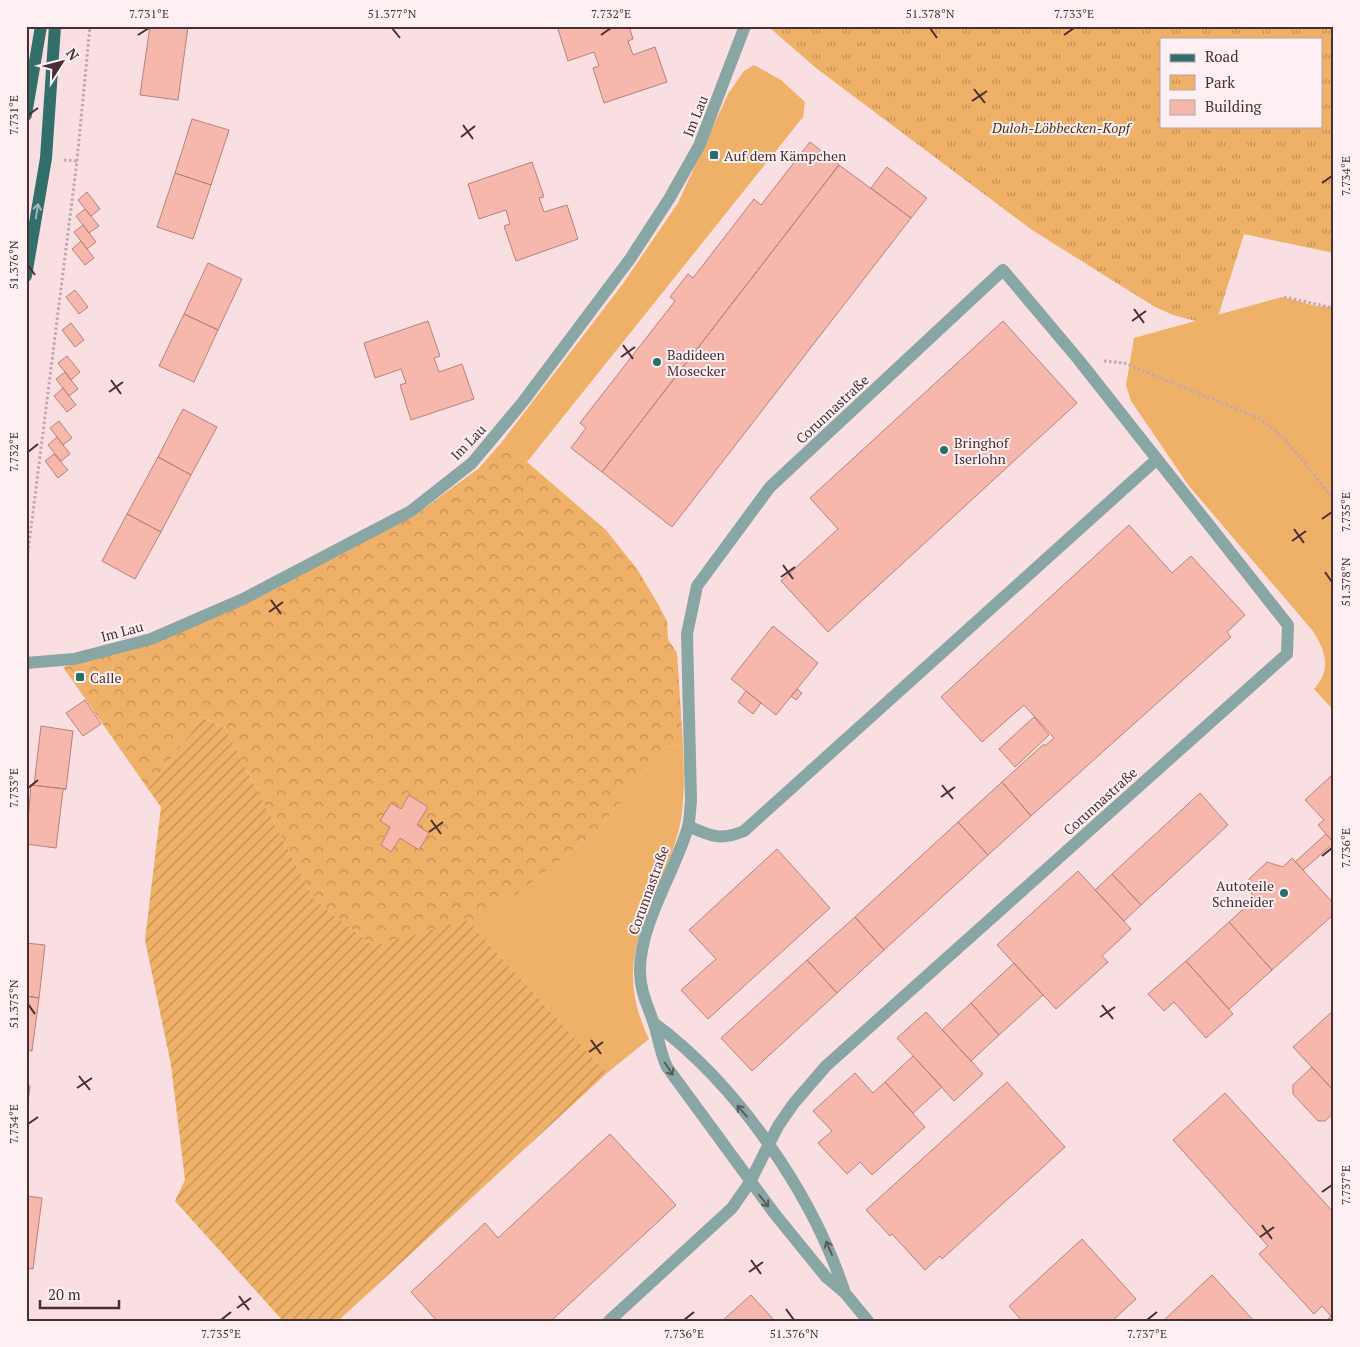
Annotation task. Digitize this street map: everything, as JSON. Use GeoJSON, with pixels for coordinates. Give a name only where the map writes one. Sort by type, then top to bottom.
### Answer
{"type":"FeatureCollection","features":[{"type":"Feature","properties":{"kind":"main road"},"geometry":{"type":"LineString","coordinates":[[26,115],[41,26]]}},
{"type":"Feature","properties":{"kind":"main road"},"geometry":{"type":"LineString","coordinates":[[26,276],[46,158],[55,26]]}},
{"type":"Feature","properties":{"kind":"street","name":"Im Lau"},"geometry":{"type":"LineString","coordinates":[[26,663],[74,659],[151,639],[243,599],[411,511],[472,463],[522,403],[630,259],[669,199],[700,146],[745,26]]}},
{"type":"Feature","properties":{"kind":"street","name":"Corunnastraße"},"geometry":{"type":"LineString","coordinates":[[610,1321],[715,1226],[732,1208],[750,1182],[778,1126],[794,1103],[826,1066],[1287,654],[1288,625],[1078,359],[1003,270],[770,487],[697,586],[688,634],[691,800],[688,826],[652,917],[642,950],[640,972],[643,998],[654,1023],[660,1053],[667,1067],[750,1182],[826,1277],[845,1294],[868,1321]]}},
{"type":"Feature","properties":{"kind":"street"},"geometry":{"type":"LineString","coordinates":[[688,826],[714,838],[730,837],[744,831],[1156,460]]}},
{"type":"Feature","properties":{"kind":"street","name":"Corunnastraße"},"geometry":{"type":"LineString","coordinates":[[654,1023],[679,1042],[741,1109],[770,1144],[827,1243],[845,1294]]}},
{"type":"Feature","properties":{"kind":"path"},"geometry":{"type":"LineString","coordinates":[[26,568],[77,161],[90,26]]}},
{"type":"Feature","properties":{"kind":"path"},"geometry":{"type":"LineString","coordinates":[[1284,297],[1334,308]]}},
{"type":"Feature","properties":{"kind":"path"},"geometry":{"type":"LineString","coordinates":[[1078,359],[1124,363],[1259,418],[1286,439],[1334,500]]}},
{"type":"Feature","properties":{"kind":"green space","name":"Duloh-Löbbecken-Kopf"},"geometry":{"type":"Polygon","coordinates":[[[771,26],[1334,26],[1334,253],[1244,234],[1215,326],[1173,315],[1155,307],[1032,230],[816,68],[770,28],[771,26]]]}},
{"type":"Feature","properties":{"kind":"green space"},"geometry":{"type":"Polygon","coordinates":[[[754,65],[781,80],[805,102],[803,117],[527,462],[501,443],[622,285],[678,203],[728,94],[744,71],[754,65]]]}},
{"type":"Feature","properties":{"kind":"green space"},"geometry":{"type":"Polygon","coordinates":[[[1282,297],[1316,306],[1334,307],[1334,711],[1314,689],[1320,682],[1325,667],[1325,660],[1321,645],[1312,630],[1189,486],[1131,401],[1126,385],[1134,338],[1282,297]]]}},
{"type":"Feature","properties":{"kind":"green space"},"geometry":{"type":"Polygon","coordinates":[[[501,443],[527,462],[606,530],[637,569],[667,621],[668,639],[677,653],[683,744],[664,748],[597,831],[510,900],[486,916],[373,946],[313,898],[225,728],[199,716],[193,730],[148,789],[63,667],[151,644],[414,516],[479,468],[501,443]]]}},
{"type":"Feature","properties":{"kind":"green space"},"geometry":{"type":"Polygon","coordinates":[[[199,716],[225,728],[313,898],[373,946],[467,920],[607,1073],[338,1321],[283,1321],[175,1201],[185,1180],[171,1065],[145,940],[161,807],[148,789],[193,730],[199,716]]]}},
{"type":"Feature","properties":{"kind":"green space"},"geometry":{"type":"Polygon","coordinates":[[[683,744],[684,792],[681,820],[673,850],[642,927],[635,952],[633,978],[637,1007],[649,1039],[607,1073],[467,920],[486,916],[510,900],[597,831],[664,748],[683,744]]]}},
{"type":"Feature","properties":{"kind":"building"},"geometry":{"type":"Polygon","coordinates":[[[150,26],[188,27],[178,100],[140,95],[150,26]]]}},
{"type":"Feature","properties":{"kind":"building"},"geometry":{"type":"Polygon","coordinates":[[[557,26],[629,26],[633,39],[628,41],[633,55],[655,47],[667,82],[604,103],[593,68],[599,66],[594,52],[568,61],[557,26]]]}},
{"type":"Feature","properties":{"kind":"building"},"geometry":{"type":"Polygon","coordinates":[[[192,119],[229,130],[211,185],[175,173],[192,119]]]}},
{"type":"Feature","properties":{"kind":"building","name":"Badideen Mosecker"},"geometry":{"type":"Polygon","coordinates":[[[810,142],[839,165],[602,472],[571,448],[586,428],[580,423],[675,301],[670,297],[688,274],[693,278],[754,199],[761,205],[810,142]]]}},
{"type":"Feature","properties":{"kind":"building"},"geometry":{"type":"Polygon","coordinates":[[[532,162],[544,197],[539,198],[544,212],[567,205],[578,239],[516,261],[504,226],[510,224],[506,210],[479,219],[468,184],[532,162]]]}},
{"type":"Feature","properties":{"kind":"building"},"geometry":{"type":"Polygon","coordinates":[[[839,165],[911,218],[672,527],[602,472],[839,165]]]}},
{"type":"Feature","properties":{"kind":"building"},"geometry":{"type":"Polygon","coordinates":[[[887,167],[927,198],[911,218],[871,188],[887,167]]]}},
{"type":"Feature","properties":{"kind":"building"},"geometry":{"type":"Polygon","coordinates":[[[175,173],[211,185],[193,239],[157,227],[175,173]]]}},
{"type":"Feature","properties":{"kind":"building"},"geometry":{"type":"Polygon","coordinates":[[[87,192],[100,209],[91,216],[78,200],[87,192]]]}},
{"type":"Feature","properties":{"kind":"building"},"geometry":{"type":"Polygon","coordinates":[[[85,209],[99,226],[89,233],[76,216],[85,209]]]}},
{"type":"Feature","properties":{"kind":"building"},"geometry":{"type":"Polygon","coordinates":[[[83,225],[96,242],[87,249],[74,232],[83,225]]]}},
{"type":"Feature","properties":{"kind":"building"},"geometry":{"type":"Polygon","coordinates":[[[81,241],[94,258],[85,265],[72,249],[81,241]]]}},
{"type":"Feature","properties":{"kind":"building"},"geometry":{"type":"Polygon","coordinates":[[[208,263],[242,279],[218,330],[184,314],[208,263]]]}},
{"type":"Feature","properties":{"kind":"building"},"geometry":{"type":"Polygon","coordinates":[[[75,290],[88,307],[79,314],[66,297],[75,290]]]}},
{"type":"Feature","properties":{"kind":"building"},"geometry":{"type":"Polygon","coordinates":[[[184,314],[218,330],[194,382],[159,366],[184,314]]]}},
{"type":"Feature","properties":{"kind":"building"},"geometry":{"type":"Polygon","coordinates":[[[428,321],[440,356],[434,358],[439,372],[462,364],[474,399],[411,420],[400,385],[406,383],[401,369],[375,378],[364,343],[428,321]]]}},
{"type":"Feature","properties":{"kind":"building","name":"Bringhof Iserlohn"},"geometry":{"type":"Polygon","coordinates":[[[1003,321],[1077,403],[828,632],[781,581],[838,529],[810,498],[1003,321]]]}},
{"type":"Feature","properties":{"kind":"building"},"geometry":{"type":"Polygon","coordinates":[[[71,323],[84,340],[75,347],[62,330],[71,323]]]}},
{"type":"Feature","properties":{"kind":"building"},"geometry":{"type":"Polygon","coordinates":[[[67,356],[80,372],[71,380],[58,363],[67,356]]]}},
{"type":"Feature","properties":{"kind":"building"},"geometry":{"type":"Polygon","coordinates":[[[65,372],[78,389],[69,396],[56,379],[65,372]]]}},
{"type":"Feature","properties":{"kind":"building"},"geometry":{"type":"Polygon","coordinates":[[[63,388],[76,405],[67,412],[54,396],[63,388]]]}},
{"type":"Feature","properties":{"kind":"building"},"geometry":{"type":"Polygon","coordinates":[[[183,409],[217,427],[191,475],[158,457],[183,409]]]}},
{"type":"Feature","properties":{"kind":"building"},"geometry":{"type":"Polygon","coordinates":[[[59,421],[72,438],[63,445],[50,428],[59,421]]]}},
{"type":"Feature","properties":{"kind":"building"},"geometry":{"type":"Polygon","coordinates":[[[57,437],[70,454],[61,461],[48,445],[57,437]]]}},
{"type":"Feature","properties":{"kind":"building"},"geometry":{"type":"Polygon","coordinates":[[[54,454],[68,470],[58,478],[45,461],[54,454]]]}},
{"type":"Feature","properties":{"kind":"building"},"geometry":{"type":"Polygon","coordinates":[[[158,457],[191,475],[161,532],[127,514],[158,457]]]}},
{"type":"Feature","properties":{"kind":"building"},"geometry":{"type":"Polygon","coordinates":[[[127,514],[161,532],[135,579],[102,561],[127,514]]]}},
{"type":"Feature","properties":{"kind":"building"},"geometry":{"type":"Polygon","coordinates":[[[1129,525],[1172,573],[1191,556],[1245,615],[1227,632],[1231,637],[1031,816],[1002,782],[1044,744],[1045,746],[1054,738],[1024,705],[982,742],[941,697],[1129,525]]]}},
{"type":"Feature","properties":{"kind":"building"},"geometry":{"type":"Polygon","coordinates":[[[773,626],[818,663],[776,715],[731,679],[773,626]]]}},
{"type":"Feature","properties":{"kind":"building"},"geometry":{"type":"Polygon","coordinates":[[[797,689],[802,693],[796,700],[791,696],[797,689]]]}},
{"type":"Feature","properties":{"kind":"building"},"geometry":{"type":"Polygon","coordinates":[[[746,691],[761,703],[753,714],[738,702],[746,691]]]}},
{"type":"Feature","properties":{"kind":"building"},"geometry":{"type":"Polygon","coordinates":[[[85,700],[101,724],[83,736],[66,713],[85,700]]]}},
{"type":"Feature","properties":{"kind":"building"},"geometry":{"type":"Polygon","coordinates":[[[1034,717],[1049,735],[1015,767],[999,749],[1034,717]]]}},
{"type":"Feature","properties":{"kind":"building"},"geometry":{"type":"Polygon","coordinates":[[[41,726],[73,731],[66,789],[31,785],[34,785],[41,726]]]}},
{"type":"Feature","properties":{"kind":"building"},"geometry":{"type":"Polygon","coordinates":[[[1331,776],[1334,780],[1334,843],[1318,825],[1324,820],[1305,800],[1331,776]]]}},
{"type":"Feature","properties":{"kind":"building"},"geometry":{"type":"Polygon","coordinates":[[[1002,782],[1031,816],[988,855],[958,822],[1002,782]]]}},
{"type":"Feature","properties":{"kind":"building"},"geometry":{"type":"Polygon","coordinates":[[[31,785],[66,789],[63,790],[56,848],[26,844],[31,785]]]}},
{"type":"Feature","properties":{"kind":"building"},"geometry":{"type":"Polygon","coordinates":[[[1200,793],[1228,825],[1141,905],[1112,874],[1200,793]]]}},
{"type":"Feature","properties":{"kind":"building"},"geometry":{"type":"Polygon","coordinates":[[[409,795],[428,807],[417,825],[429,833],[419,850],[400,838],[391,852],[381,845],[390,827],[380,821],[391,803],[401,809],[409,795]]]}},
{"type":"Feature","properties":{"kind":"building"},"geometry":{"type":"Polygon","coordinates":[[[958,822],[988,855],[884,950],[855,917],[958,822]]]}},
{"type":"Feature","properties":{"kind":"building"},"geometry":{"type":"Polygon","coordinates":[[[1326,834],[1334,843],[1303,870],[1295,862],[1326,834]]]}},
{"type":"Feature","properties":{"kind":"building"},"geometry":{"type":"Polygon","coordinates":[[[777,849],[830,908],[708,1019],[681,990],[716,959],[689,930],[777,849]]]}},
{"type":"Feature","properties":{"kind":"building"},"geometry":{"type":"Polygon","coordinates":[[[1292,858],[1334,904],[1334,914],[1272,970],[1229,922],[1253,900],[1249,879],[1267,862],[1283,867],[1292,858]]]}},
{"type":"Feature","properties":{"kind":"building"},"geometry":{"type":"Polygon","coordinates":[[[1078,871],[1131,929],[1102,956],[1108,962],[1056,1009],[997,945],[1078,871]]]}},
{"type":"Feature","properties":{"kind":"building"},"geometry":{"type":"Polygon","coordinates":[[[1112,874],[1141,905],[1124,921],[1095,890],[1112,874]]]}},
{"type":"Feature","properties":{"kind":"building"},"geometry":{"type":"Polygon","coordinates":[[[855,917],[884,950],[837,993],[807,960],[855,917]]]}},
{"type":"Feature","properties":{"kind":"building"},"geometry":{"type":"Polygon","coordinates":[[[1229,922],[1272,970],[1229,1009],[1186,961],[1229,922]]]}},
{"type":"Feature","properties":{"kind":"building"},"geometry":{"type":"Polygon","coordinates":[[[26,943],[45,945],[39,998],[26,996],[26,943]]]}},
{"type":"Feature","properties":{"kind":"building"},"geometry":{"type":"Polygon","coordinates":[[[807,960],[837,993],[752,1071],[721,1038],[807,960]]]}},
{"type":"Feature","properties":{"kind":"building"},"geometry":{"type":"Polygon","coordinates":[[[1186,961],[1233,1014],[1206,1038],[1174,1002],[1164,1011],[1148,994],[1186,961]]]}},
{"type":"Feature","properties":{"kind":"building"},"geometry":{"type":"Polygon","coordinates":[[[1014,963],[1043,995],[999,1035],[971,1003],[1014,963]]]}},
{"type":"Feature","properties":{"kind":"building"},"geometry":{"type":"Polygon","coordinates":[[[26,996],[39,998],[32,1051],[26,1050],[26,996]]]}},
{"type":"Feature","properties":{"kind":"building"},"geometry":{"type":"Polygon","coordinates":[[[971,1003],[999,1035],[971,1061],[942,1030],[971,1003]]]}},
{"type":"Feature","properties":{"kind":"building"},"geometry":{"type":"Polygon","coordinates":[[[1334,1010],[1334,1091],[1293,1047],[1334,1010]]]}},
{"type":"Feature","properties":{"kind":"building"},"geometry":{"type":"Polygon","coordinates":[[[926,1012],[983,1074],[954,1101],[897,1038],[926,1012]]]}},
{"type":"Feature","properties":{"kind":"building"},"geometry":{"type":"Polygon","coordinates":[[[913,1056],[942,1087],[913,1113],[885,1082],[913,1056]]]}},
{"type":"Feature","properties":{"kind":"building"},"geometry":{"type":"Polygon","coordinates":[[[1312,1067],[1334,1091],[1334,1113],[1325,1121],[1318,1121],[1293,1094],[1293,1085],[1312,1067]]]}},
{"type":"Feature","properties":{"kind":"building"},"geometry":{"type":"Polygon","coordinates":[[[855,1073],[873,1093],[885,1082],[925,1127],[872,1175],[860,1162],[847,1174],[818,1143],[832,1131],[813,1111],[855,1073]]]}},
{"type":"Feature","properties":{"kind":"building"},"geometry":{"type":"Polygon","coordinates":[[[1007,1082],[1065,1147],[942,1259],[940,1256],[925,1270],[892,1234],[890,1236],[866,1210],[1007,1082]]]}},
{"type":"Feature","properties":{"kind":"building"},"geometry":{"type":"Polygon","coordinates":[[[26,1085],[30,1086],[26,1119],[26,1085]]]}},
{"type":"Feature","properties":{"kind":"building"},"geometry":{"type":"Polygon","coordinates":[[[1225,1093],[1334,1213],[1334,1321],[1326,1321],[1331,1316],[1322,1306],[1314,1314],[1259,1254],[1268,1246],[1173,1140],[1225,1093]]]}},
{"type":"Feature","properties":{"kind":"building"},"geometry":{"type":"Polygon","coordinates":[[[610,1134],[676,1205],[551,1321],[437,1321],[411,1292],[485,1223],[498,1238],[610,1134]]]}},
{"type":"Feature","properties":{"kind":"building"},"geometry":{"type":"Polygon","coordinates":[[[26,1196],[42,1198],[33,1269],[26,1268],[26,1196]]]}},
{"type":"Feature","properties":{"kind":"building"},"geometry":{"type":"Polygon","coordinates":[[[1082,1239],[1136,1299],[1112,1321],[1022,1321],[1009,1306],[1082,1239]]]}},
{"type":"Feature","properties":{"kind":"building"},"geometry":{"type":"Polygon","coordinates":[[[1212,1275],[1254,1321],[1163,1321],[1212,1275]]]}},
{"type":"Feature","properties":{"kind":"building"},"geometry":{"type":"Polygon","coordinates":[[[751,1295],[775,1321],[722,1321],[751,1295]]]}},
{"type":"Feature","properties":{"kind":"place","name":"Auf dem Kämpchen"},"geometry":{"type":"Point","coordinates":[714,155]}},
{"type":"Feature","properties":{"kind":"place","name":"Badideen Mosecker"},"geometry":{"type":"Point","coordinates":[657,362]}},
{"type":"Feature","properties":{"kind":"place","name":"Bringhof Iserlohn"},"geometry":{"type":"Point","coordinates":[944,450]}},
{"type":"Feature","properties":{"kind":"place","name":"Calle"},"geometry":{"type":"Point","coordinates":[80,677]}},
{"type":"Feature","properties":{"kind":"place","name":"Autoteile Schneider"},"geometry":{"type":"Point","coordinates":[1284,893]}}]}
